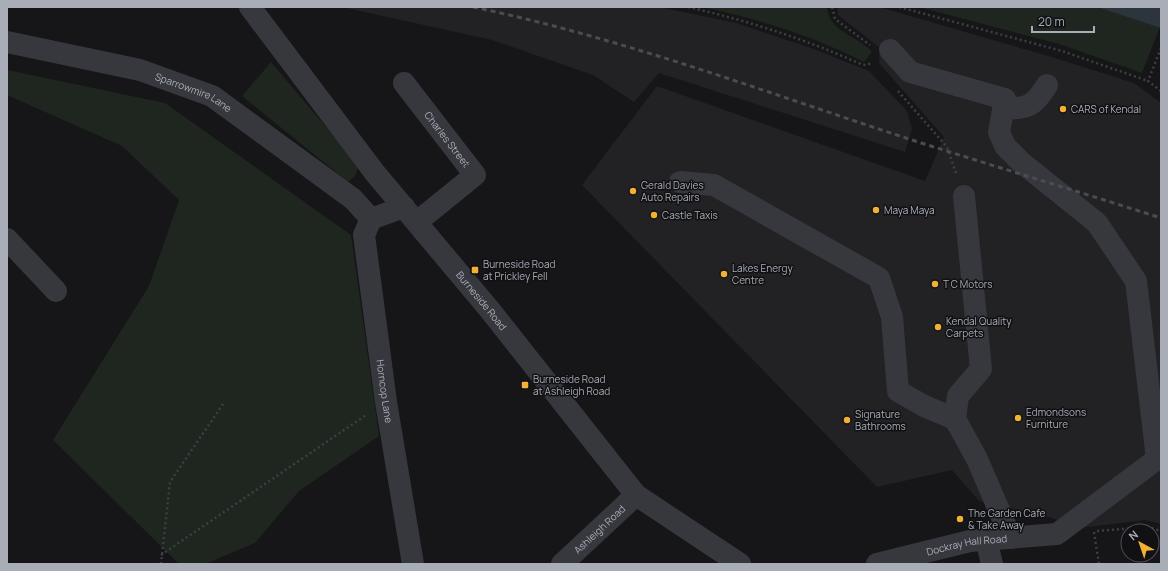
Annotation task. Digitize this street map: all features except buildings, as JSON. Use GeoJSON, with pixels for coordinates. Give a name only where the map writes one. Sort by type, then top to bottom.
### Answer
{"type":"FeatureCollection","features":[{"type":"Feature","properties":{"kind":"street","name":"Burneside Road"},"geometry":{"type":"LineString","coordinates":[[250,7],[375,173],[490,309],[636,495],[740,564]]}},
{"type":"Feature","properties":{"kind":"street","name":"Sparrowmire Lane"},"geometry":{"type":"LineString","coordinates":[[7,42],[140,70],[212,96],[353,199],[371,219]]}},
{"type":"Feature","properties":{"kind":"street"},"geometry":{"type":"LineString","coordinates":[[880,54],[910,72],[1005,99],[999,132],[1005,146],[1021,162],[1097,223],[1136,281],[1157,459],[1057,534]]}},
{"type":"Feature","properties":{"kind":"street","name":"Charles Street"},"geometry":{"type":"LineString","coordinates":[[404,83],[475,175],[410,215]]}},
{"type":"Feature","properties":{"kind":"street"},"geometry":{"type":"LineString","coordinates":[[1003,109],[1024,108],[1037,99],[1047,85]]}},
{"type":"Feature","properties":{"kind":"street"},"geometry":{"type":"LineString","coordinates":[[353,199],[375,173]]}},
{"type":"Feature","properties":{"kind":"street"},"geometry":{"type":"LineString","coordinates":[[680,182],[714,184],[879,278],[892,318],[898,391],[924,406],[955,419]]}},
{"type":"Feature","properties":{"kind":"street"},"geometry":{"type":"LineString","coordinates":[[964,196],[981,370],[958,396],[955,419],[977,459],[1011,538]]}},
{"type":"Feature","properties":{"kind":"street"},"geometry":{"type":"LineString","coordinates":[[371,219],[410,215]]}},
{"type":"Feature","properties":{"kind":"street","name":"Horncop Lane"},"geometry":{"type":"LineString","coordinates":[[371,219],[364,235],[386,402],[413,564]]}},
{"type":"Feature","properties":{"kind":"street"},"geometry":{"type":"LineString","coordinates":[[7,239],[56,291]]}},
{"type":"Feature","properties":{"kind":"street","name":"Ashleigh Road"},"geometry":{"type":"LineString","coordinates":[[562,564],[636,495]]}},
{"type":"Feature","properties":{"kind":"street","name":"Dockray Hall Road"},"geometry":{"type":"LineString","coordinates":[[878,564],[970,541],[1057,534]]}},
{"type":"Feature","properties":{"kind":"street"},"geometry":{"type":"LineString","coordinates":[[986,540],[992,564]]}},
{"type":"Feature","properties":{"kind":"path"},"geometry":{"type":"LineString","coordinates":[[688,7],[739,19],[817,44],[863,65],[869,64],[880,54],[835,19],[832,7]]}},
{"type":"Feature","properties":{"kind":"path"},"geometry":{"type":"LineString","coordinates":[[899,7],[1062,51],[1148,81],[1161,91]]}},
{"type":"Feature","properties":{"kind":"path"},"geometry":{"type":"LineString","coordinates":[[1148,81],[1161,48]]}},
{"type":"Feature","properties":{"kind":"path"},"geometry":{"type":"LineString","coordinates":[[895,87],[947,147],[964,196]]}},
{"type":"Feature","properties":{"kind":"path"},"geometry":{"type":"LineString","coordinates":[[161,555],[386,402]]}},
{"type":"Feature","properties":{"kind":"path"},"geometry":{"type":"LineString","coordinates":[[161,564],[170,482],[223,404]]}},
{"type":"Feature","properties":{"kind":"path"},"geometry":{"type":"LineString","coordinates":[[1057,534],[1148,527],[1161,531]]}},
{"type":"Feature","properties":{"kind":"path"},"geometry":{"type":"LineString","coordinates":[[1094,531],[1099,564]]}},
{"type":"Feature","properties":{"kind":"shaded area"},"geometry":{"type":"Polygon","coordinates":[[[342,7],[659,7],[736,23],[814,49],[869,71],[907,111],[912,129],[905,152],[659,73],[634,102],[593,75],[492,40],[342,7]]]}},
{"type":"Feature","properties":{"kind":"shaded area"},"geometry":{"type":"Polygon","coordinates":[[[703,7],[827,7],[829,16],[838,28],[859,41],[872,52],[864,62],[825,44],[785,29],[703,7]]]}},
{"type":"Feature","properties":{"kind":"shaded area"},"geometry":{"type":"Polygon","coordinates":[[[837,7],[879,7],[1055,58],[1134,83],[1161,103],[1161,524],[1145,520],[1080,528],[1049,517],[979,501],[952,470],[877,487],[582,185],[657,86],[925,181],[944,137],[879,63],[880,48],[838,15],[837,7]]]}},
{"type":"Feature","properties":{"kind":"shaded area"},"geometry":{"type":"Polygon","coordinates":[[[919,7],[1097,7],[1160,27],[1142,73],[1059,44],[919,7]]]}},
{"type":"Feature","properties":{"kind":"shaded area"},"geometry":{"type":"Polygon","coordinates":[[[1097,7],[1161,7],[1161,28],[1097,7]]]}},
{"type":"Feature","properties":{"kind":"shaded area"},"geometry":{"type":"Polygon","coordinates":[[[271,62],[342,146],[358,169],[355,176],[348,182],[242,96],[271,62]]]}},
{"type":"Feature","properties":{"kind":"shaded area"},"geometry":{"type":"Polygon","coordinates":[[[7,70],[165,103],[351,235],[379,436],[299,491],[255,543],[205,564],[179,564],[53,440],[149,286],[179,200],[122,146],[7,95],[7,70]]]}},
{"type":"Feature","properties":{"kind":"railway"},"geometry":{"type":"LineString","coordinates":[[473,7],[584,34],[638,50],[909,139],[1161,218]]}},
{"type":"Feature","properties":{"kind":"place","name":"CARS of Kendal"},"geometry":{"type":"Point","coordinates":[1063,109]}},
{"type":"Feature","properties":{"kind":"place","name":"Gerald Davies Auto Repairs"},"geometry":{"type":"Point","coordinates":[633,191]}},
{"type":"Feature","properties":{"kind":"place","name":"Maya Maya"},"geometry":{"type":"Point","coordinates":[876,210]}},
{"type":"Feature","properties":{"kind":"place","name":"Castle Taxis"},"geometry":{"type":"Point","coordinates":[654,215]}},
{"type":"Feature","properties":{"kind":"place","name":"Burneside Road at Prickley Fell"},"geometry":{"type":"Point","coordinates":[475,270]}},
{"type":"Feature","properties":{"kind":"place","name":"Lakes Energy Centre"},"geometry":{"type":"Point","coordinates":[724,274]}},
{"type":"Feature","properties":{"kind":"place","name":"T C Motors"},"geometry":{"type":"Point","coordinates":[935,284]}},
{"type":"Feature","properties":{"kind":"place","name":"Kendal Quality Carpets"},"geometry":{"type":"Point","coordinates":[938,327]}},
{"type":"Feature","properties":{"kind":"place","name":"Burneside Road at Ashleigh Road"},"geometry":{"type":"Point","coordinates":[525,385]}},
{"type":"Feature","properties":{"kind":"place","name":"Edmondsons Furniture"},"geometry":{"type":"Point","coordinates":[1018,418]}},
{"type":"Feature","properties":{"kind":"place","name":"Signature Bathrooms"},"geometry":{"type":"Point","coordinates":[847,420]}},
{"type":"Feature","properties":{"kind":"place","name":"The Garden Cafe & Take Away"},"geometry":{"type":"Point","coordinates":[960,519]}}]}
